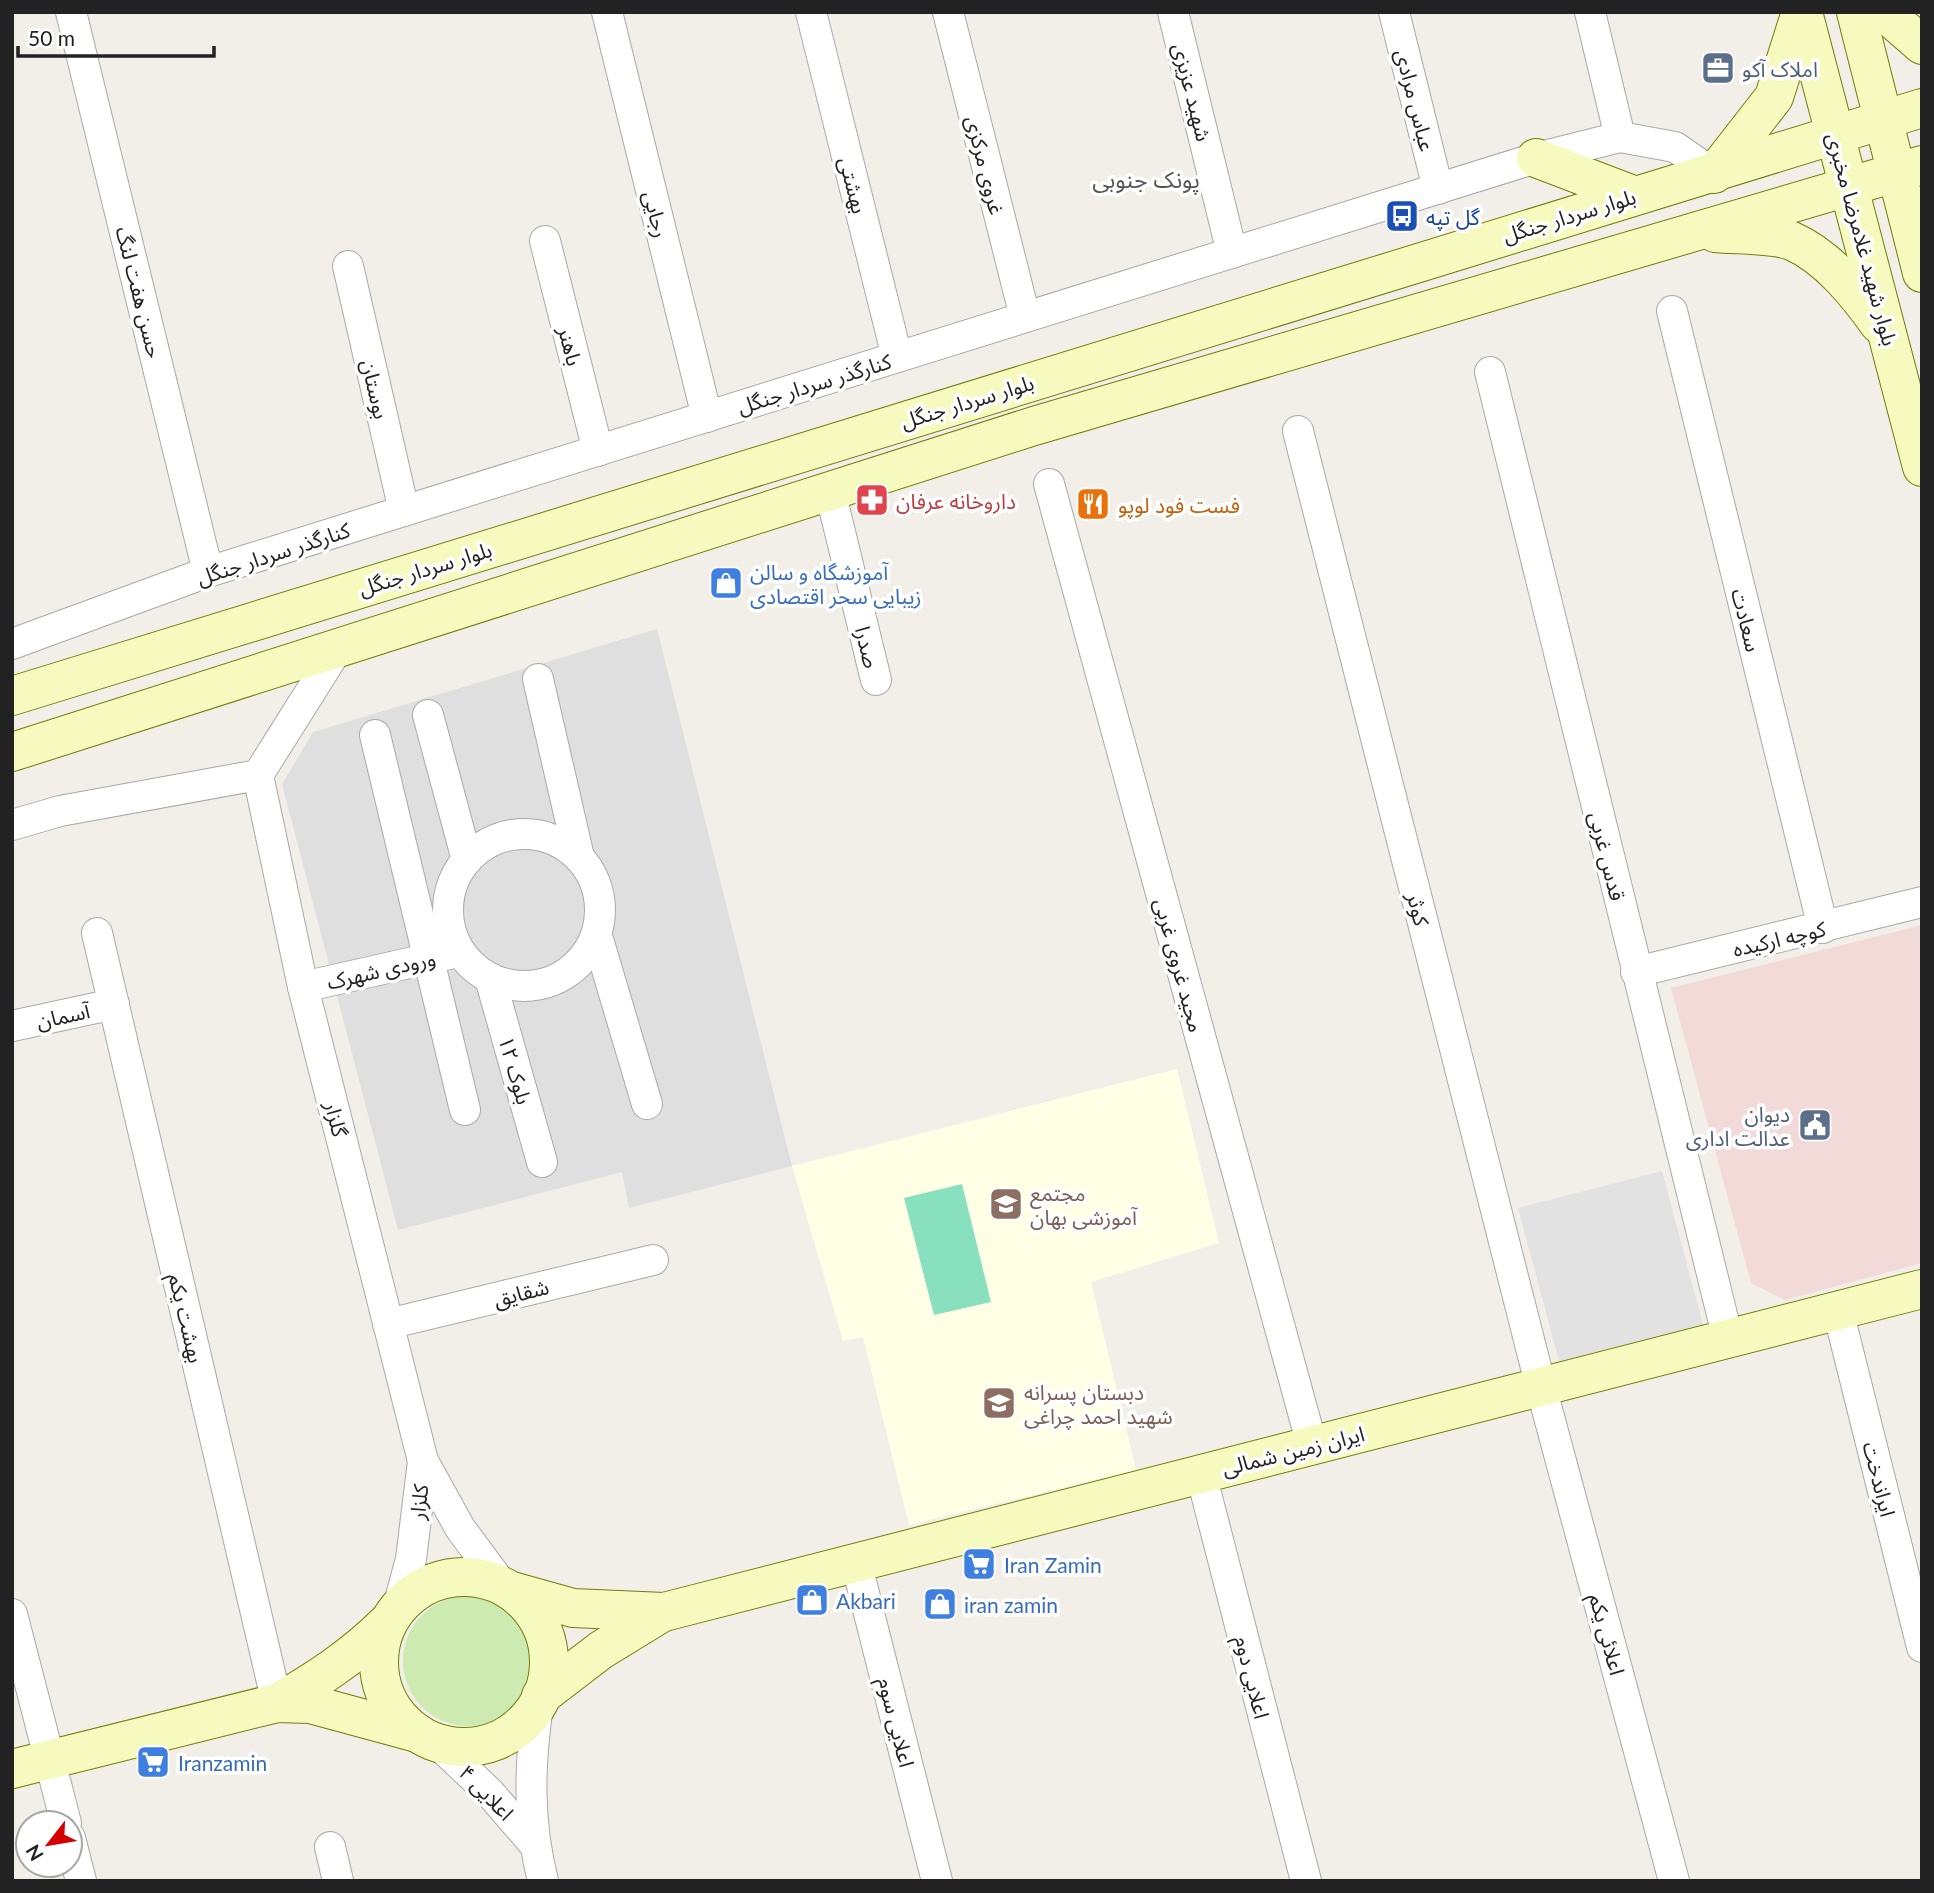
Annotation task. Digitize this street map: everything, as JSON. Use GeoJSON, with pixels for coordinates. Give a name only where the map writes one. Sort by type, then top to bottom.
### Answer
{"type":"FeatureCollection","features":[{"type":"Feature","properties":{"kind":"main road","name":"بلوار شهید غلامرضا مخبری"},"geometry":{"type":"LineString","coordinates":[[1802,12],[1922,467]]}},
{"type":"Feature","properties":{"kind":"main road"},"geometry":{"type":"LineString","coordinates":[[1714,174],[1774,97],[1802,12]]}},
{"type":"Feature","properties":{"kind":"main road"},"geometry":{"type":"LineString","coordinates":[[1856,12],[1883,120],[1909,169],[1922,274]]}},
{"type":"Feature","properties":{"kind":"main road"},"geometry":{"type":"LineString","coordinates":[[1884,12],[1922,45]]}},
{"type":"Feature","properties":{"kind":"main road","name":"بلوار سردار جنگل"},"geometry":{"type":"LineString","coordinates":[[12,696],[1922,108]]}},
{"type":"Feature","properties":{"kind":"main road"},"geometry":{"type":"LineString","coordinates":[[1536,158],[1633,195]]}},
{"type":"Feature","properties":{"kind":"main road","name":"بلوار سردار جنگل"},"geometry":{"type":"LineString","coordinates":[[12,752],[1047,423],[1909,169]]}},
{"type":"Feature","properties":{"kind":"main road"},"geometry":{"type":"LineString","coordinates":[[1695,231],[1791,241],[1828,266],[1858,294],[1889,337]]}},
{"type":"Feature","properties":{"kind":"main road","name":"ایران زمین شمالی"},"geometry":{"type":"LineString","coordinates":[[540,1701],[601,1650],[664,1612],[1922,1289]]}},
{"type":"Feature","properties":{"kind":"main road"},"geometry":{"type":"LineString","coordinates":[[12,1769],[277,1703],[310,1704],[466,1748],[494,1742],[519,1728],[540,1701],[548,1681],[550,1654],[543,1628],[529,1605],[507,1589],[484,1578],[458,1576],[433,1582],[411,1595],[366,1644],[318,1680],[277,1703]]}},
{"type":"Feature","properties":{"kind":"main road","name":"ایران زمین شمالی"},"geometry":{"type":"LineString","coordinates":[[507,1589],[573,1608],[664,1612]]}},
{"type":"Feature","properties":{"kind":"main road"},"geometry":{"type":"LineString","coordinates":[[393,1615],[379,1667],[386,1694],[400,1718],[427,1738]]}},
{"type":"Feature","properties":{"kind":"street","name":"حسن هفت لنگ"},"geometry":{"type":"LineString","coordinates":[[71,12],[208,572]]}},
{"type":"Feature","properties":{"kind":"street","name":"رجایی"},"geometry":{"type":"LineString","coordinates":[[607,12],[707,416]]}},
{"type":"Feature","properties":{"kind":"street","name":"بهشتی"},"geometry":{"type":"LineString","coordinates":[[811,12],[897,357]]}},
{"type":"Feature","properties":{"kind":"street","name":"غروی مرکزی"},"geometry":{"type":"LineString","coordinates":[[948,12],[1025,317]]}},
{"type":"Feature","properties":{"kind":"street","name":"شهید عزیزی"},"geometry":{"type":"LineString","coordinates":[[1173,12],[1232,253]]}},
{"type":"Feature","properties":{"kind":"street","name":"عباس مرادی"},"geometry":{"type":"LineString","coordinates":[[1394,12],[1438,188]]}},
{"type":"Feature","properties":{"kind":"street"},"geometry":{"type":"LineString","coordinates":[[1590,12],[1620,137],[1675,147],[1714,174]]}},
{"type":"Feature","properties":{"kind":"street","name":"کنارگذر سردار جنگل"},"geometry":{"type":"LineString","coordinates":[[12,644],[208,572],[1438,188],[1536,158],[1620,137]]}},
{"type":"Feature","properties":{"kind":"street","name":"باهنر"},"geometry":{"type":"LineString","coordinates":[[545,241],[597,451]]}},
{"type":"Feature","properties":{"kind":"street","name":"بوستان"},"geometry":{"type":"LineString","coordinates":[[348,266],[404,511]]}},
{"type":"Feature","properties":{"kind":"street","name":"سعادت"},"geometry":{"type":"LineString","coordinates":[[1672,312],[1823,928]]}},
{"type":"Feature","properties":{"kind":"street","name":"قدس غربی"},"geometry":{"type":"LineString","coordinates":[[1490,372],[1728,1339]]}},
{"type":"Feature","properties":{"kind":"street","name":"کوثر"},"geometry":{"type":"LineString","coordinates":[[1298,432],[1541,1387]]}},
{"type":"Feature","properties":{"kind":"street","name":"مجید غروی غربی"},"geometry":{"type":"LineString","coordinates":[[1049,484],[1312,1446]]}},
{"type":"Feature","properties":{"kind":"street","name":"صدرا"},"geometry":{"type":"LineString","coordinates":[[830,491],[876,680]]}},
{"type":"Feature","properties":{"kind":"street"},"geometry":{"type":"LineString","coordinates":[[12,825],[60,811],[258,775],[338,648]]}},
{"type":"Feature","properties":{"kind":"street"},"geometry":{"type":"LineString","coordinates":[[538,679],[579,857]]}},
{"type":"Feature","properties":{"kind":"street"},"geometry":{"type":"LineString","coordinates":[[428,715],[467,860]]}},
{"type":"Feature","properties":{"kind":"street"},"geometry":{"type":"LineString","coordinates":[[375,735],[465,1110]]}},
{"type":"Feature","properties":{"kind":"street","name":"گلزار"},"geometry":{"type":"LineString","coordinates":[[258,775],[303,987],[423,1461]]}},
{"type":"Feature","properties":{"kind":"street"},"geometry":{"type":"LineString","coordinates":[[535,834],[559,842],[579,857],[592,874],[599,894],[601,915],[597,936],[584,959],[564,976],[540,985],[514,986],[490,978],[472,967],[459,951],[450,928],[448,904],[454,880],[467,860],[486,844],[510,835],[535,834]]}},
{"type":"Feature","properties":{"kind":"street","name":"کوچه ارکیده"},"geometry":{"type":"LineString","coordinates":[[1636,972],[1922,902]]}},
{"type":"Feature","properties":{"kind":"street","name":"بهشت یکم"},"geometry":{"type":"LineString","coordinates":[[97,933],[277,1703]]}},
{"type":"Feature","properties":{"kind":"street"},"geometry":{"type":"LineString","coordinates":[[597,936],[647,1104]]}},
{"type":"Feature","properties":{"kind":"street","name":"ورودی شهرک"},"geometry":{"type":"LineString","coordinates":[[303,987],[430,960],[459,951]]}},
{"type":"Feature","properties":{"kind":"street","name":"بلوک ۱۲"},"geometry":{"type":"LineString","coordinates":[[490,978],[542,1162]]}},
{"type":"Feature","properties":{"kind":"street","name":"آسمان"},"geometry":{"type":"LineString","coordinates":[[12,1026],[114,1004]]}},
{"type":"Feature","properties":{"kind":"street","name":"شقایق"},"geometry":{"type":"LineString","coordinates":[[388,1324],[653,1260]]}},
{"type":"Feature","properties":{"kind":"street","name":"ایراندخت"},"geometry":{"type":"LineString","coordinates":[[1838,1311],[1918,1616],[1922,1647]]}},
{"type":"Feature","properties":{"kind":"street","name":"اعلائی یکم"},"geometry":{"type":"LineString","coordinates":[[1541,1387],[1674,1881]]}},
{"type":"Feature","properties":{"kind":"street","name":"کلزار"},"geometry":{"type":"LineString","coordinates":[[423,1461],[460,1528],[507,1589]]}},
{"type":"Feature","properties":{"kind":"street","name":"کلزار"},"geometry":{"type":"LineString","coordinates":[[393,1615],[411,1559],[423,1461]]}},
{"type":"Feature","properties":{"kind":"street","name":"اعلایی دوم"},"geometry":{"type":"LineString","coordinates":[[1201,1474],[1306,1881]]}},
{"type":"Feature","properties":{"kind":"street","name":"اعلایی سوم"},"geometry":{"type":"LineString","coordinates":[[856,1562],[937,1881]]}},
{"type":"Feature","properties":{"kind":"street"},"geometry":{"type":"LineString","coordinates":[[12,1614],[63,1809]]}},
{"type":"Feature","properties":{"kind":"street","name":"اعلایی ۴"},"geometry":{"type":"LineString","coordinates":[[540,1701],[530,1775],[534,1844],[543,1881]]}},
{"type":"Feature","properties":{"kind":"street","name":"اعلایی ۴"},"geometry":{"type":"LineString","coordinates":[[427,1738],[491,1793],[534,1844]]}},
{"type":"Feature","properties":{"kind":"street"},"geometry":{"type":"LineString","coordinates":[[330,1847],[338,1881]]}},
{"type":"Feature","properties":{"kind":"shaded area"},"geometry":{"type":"Polygon","coordinates":[[[657,629],[792,1166],[629,1208],[622,1172],[398,1230],[282,784],[313,732],[657,629]]]}},
{"type":"Feature","properties":{"kind":"shaded area","name":"دیوان عدالت اداری"},"geometry":{"type":"Polygon","coordinates":[[[1922,925],[1922,1263],[1785,1300],[1751,1283],[1671,988],[1922,925]]]}},
{"type":"Feature","properties":{"kind":"shaded area","name":"مجتمع آموزشی بهان"},"geometry":{"type":"Polygon","coordinates":[[[1177,1069],[1219,1243],[1091,1282],[1136,1470],[909,1525],[863,1337],[843,1341],[792,1166],[1177,1069]]]}},
{"type":"Feature","properties":{"kind":"shaded area"},"geometry":{"type":"Polygon","coordinates":[[[1662,1171],[1703,1325],[1559,1361],[1518,1208],[1662,1171]]]}},
{"type":"Feature","properties":{"kind":"green space"},"geometry":{"type":"Polygon","coordinates":[[[962,1184],[991,1302],[934,1315],[904,1198],[962,1184]]]}},
{"type":"Feature","properties":{"kind":"green space"},"geometry":{"type":"Polygon","coordinates":[[[468,1596],[493,1601],[514,1615],[528,1636],[533,1661],[528,1686],[514,1707],[493,1721],[468,1726],[443,1721],[422,1707],[408,1686],[403,1661],[408,1636],[422,1615],[443,1601],[468,1596]]]}},
{"type":"Feature","properties":{"kind":"place","name":"املاک آکو"},"geometry":{"type":"Point","coordinates":[1718,68]}},
{"type":"Feature","properties":{"kind":"place","name":"گل تپه"},"geometry":{"type":"Point","coordinates":[1402,216]}},
{"type":"Feature","properties":{"kind":"place","name":"داروخانه عرفان"},"geometry":{"type":"Point","coordinates":[872,500]}},
{"type":"Feature","properties":{"kind":"place","name":"فست فود لوپو"},"geometry":{"type":"Point","coordinates":[1093,504]}},
{"type":"Feature","properties":{"kind":"place","name":"آموزشگاه و سالن زیبایی سحر اقتصادی"},"geometry":{"type":"Point","coordinates":[726,583]}},
{"type":"Feature","properties":{"kind":"place","name":"دیوان عدالت اداری"},"geometry":{"type":"Point","coordinates":[1815,1125]}},
{"type":"Feature","properties":{"kind":"place","name":"مجتمع آموزشی بهان"},"geometry":{"type":"Point","coordinates":[1006,1204]}},
{"type":"Feature","properties":{"kind":"place","name":"دبستان پسرانه شهید احمد چراغی"},"geometry":{"type":"Point","coordinates":[999,1403]}},
{"type":"Feature","properties":{"kind":"place","name":"Iran Zamin"},"geometry":{"type":"Point","coordinates":[979,1564]}},
{"type":"Feature","properties":{"kind":"place","name":"Akbari"},"geometry":{"type":"Point","coordinates":[812,1600]}},
{"type":"Feature","properties":{"kind":"place","name":"iran zamin"},"geometry":{"type":"Point","coordinates":[940,1604]}},
{"type":"Feature","properties":{"kind":"place","name":"Iranzamin"},"geometry":{"type":"Point","coordinates":[153,1762]}},
{"type":"Feature","properties":{"kind":"district","name":"پونک جنوبی"},"geometry":{"type":"Point","coordinates":[1146,179]}}]}
